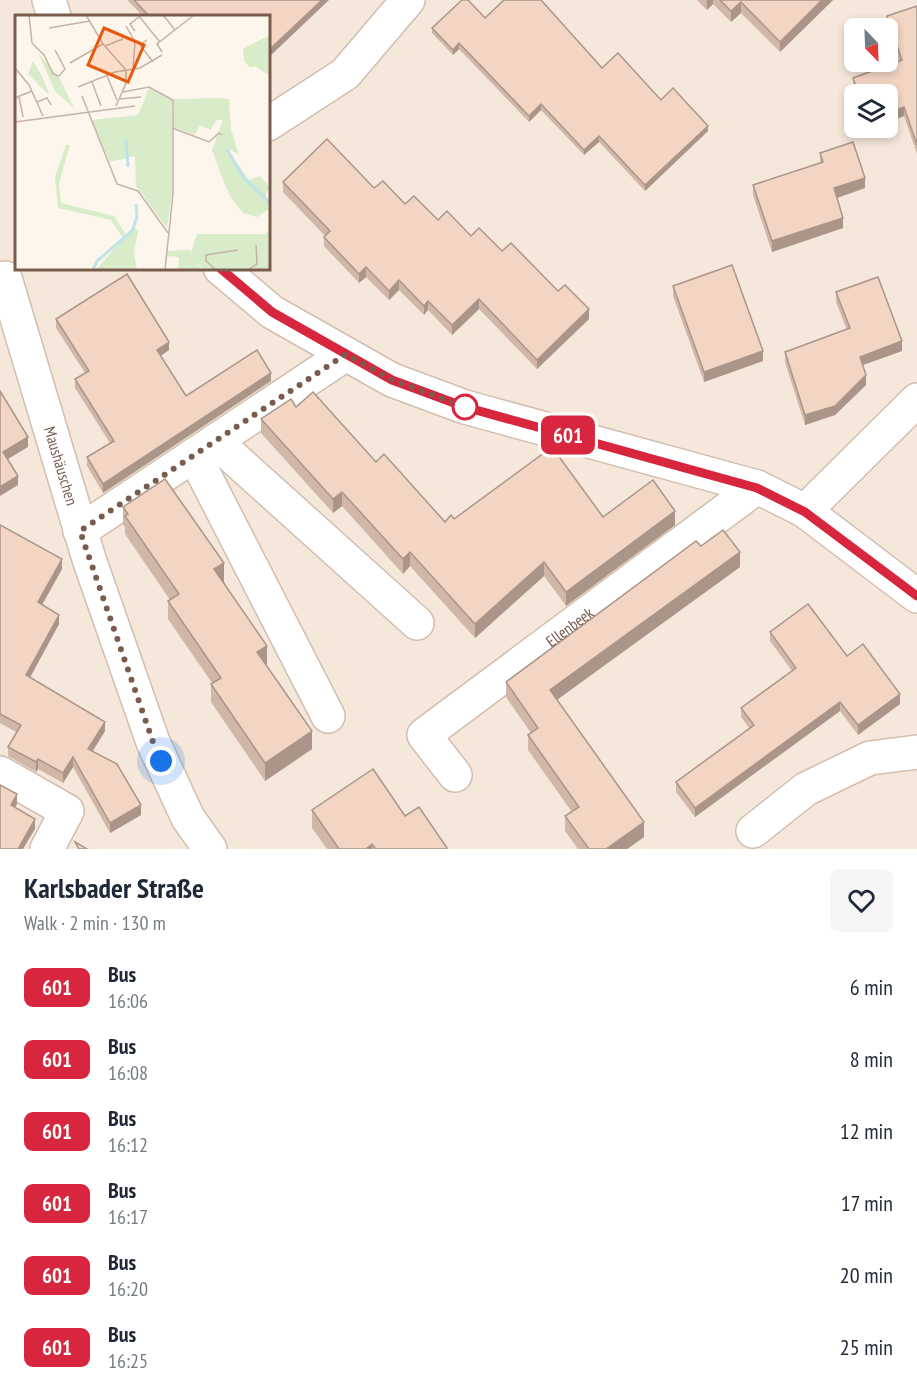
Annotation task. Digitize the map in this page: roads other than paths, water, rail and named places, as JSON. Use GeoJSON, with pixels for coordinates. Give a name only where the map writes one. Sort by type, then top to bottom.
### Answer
{"type":"FeatureCollection","features":[{"type":"Feature","properties":{"kind":"street"},"geometry":{"type":"LineString","coordinates":[[49,0],[54,15]]}},
{"type":"Feature","properties":{"kind":"street"},"geometry":{"type":"LineString","coordinates":[[270,123],[345,74],[408,0]]}},
{"type":"Feature","properties":{"kind":"street"},"geometry":{"type":"LineString","coordinates":[[222,270],[272,312],[392,380],[465,407],[757,488],[805,512],[917,596]]}},
{"type":"Feature","properties":{"kind":"street","name":"Maushäuschen"},"geometry":{"type":"LineString","coordinates":[[9,276],[80,531],[153,742],[188,818],[210,849]]}},
{"type":"Feature","properties":{"kind":"street"},"geometry":{"type":"LineString","coordinates":[[80,531],[346,354]]}},
{"type":"Feature","properties":{"kind":"street"},"geometry":{"type":"LineString","coordinates":[[805,512],[917,400]]}},
{"type":"Feature","properties":{"kind":"street"},"geometry":{"type":"LineString","coordinates":[[204,448],[417,623]]}},
{"type":"Feature","properties":{"kind":"street"},"geometry":{"type":"LineString","coordinates":[[204,448],[328,717]]}},
{"type":"Feature","properties":{"kind":"street","name":"Ellenbeek"},"geometry":{"type":"LineString","coordinates":[[455,775],[424,735],[757,488]]}},
{"type":"Feature","properties":{"kind":"street"},"geometry":{"type":"LineString","coordinates":[[753,831],[806,789],[859,763],[870,758],[917,752]]}},
{"type":"Feature","properties":{"kind":"street"},"geometry":{"type":"LineString","coordinates":[[0,773],[67,811],[47,849]]}}]}
